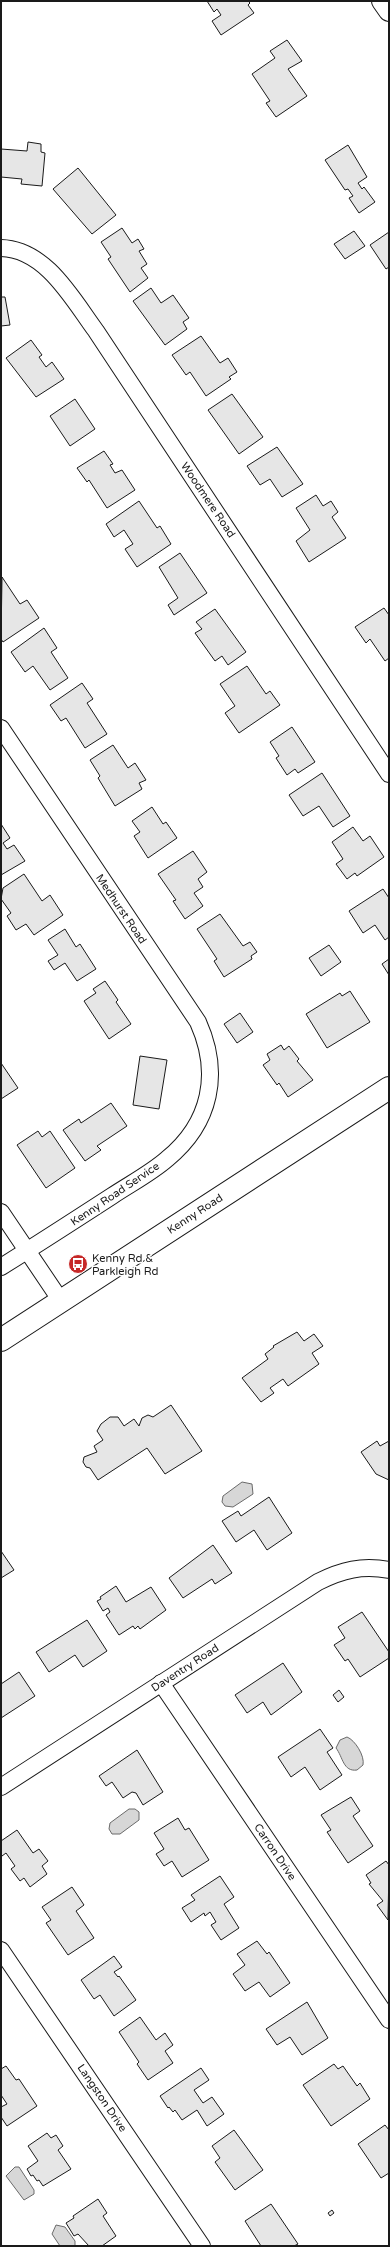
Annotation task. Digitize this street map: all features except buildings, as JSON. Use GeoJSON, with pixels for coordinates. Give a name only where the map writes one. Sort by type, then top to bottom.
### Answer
{"type":"FeatureCollection","features":[{"type":"Feature","properties":{"kind":"main road","name":"Kenny Road"},"geometry":{"type":"LineString","coordinates":[[1,1340],[389,1088]]}},
{"type":"Feature","properties":{"kind":"street"},"geometry":{"type":"LineString","coordinates":[[382,1],[389,11]]}},
{"type":"Feature","properties":{"kind":"street","name":"Woodmere Road"},"geometry":{"type":"LineString","coordinates":[[4,248],[30,256],[54,274],[96,332],[389,774]]}},
{"type":"Feature","properties":{"kind":"street","name":"Medhurst Road"},"geometry":{"type":"LineString","coordinates":[[1,728],[198,1022],[206,1041],[210,1060],[208,1100]]}},
{"type":"Feature","properties":{"kind":"street","name":"Kenny Road Service"},"geometry":{"type":"LineString","coordinates":[[1,1267],[167,1159],[193,1133],[208,1100]]}},
{"type":"Feature","properties":{"kind":"street"},"geometry":{"type":"LineString","coordinates":[[1,1212],[61,1301]]}},
{"type":"Feature","properties":{"kind":"street","name":"Daventry Road"},"geometry":{"type":"LineString","coordinates":[[1,1787],[318,1582],[336,1573],[355,1568],[382,1569]]}},
{"type":"Feature","properties":{"kind":"street","name":"Carron Drive"},"geometry":{"type":"LineString","coordinates":[[162,1683],[389,2020]]}},
{"type":"Feature","properties":{"kind":"street","name":"Langston Drive"},"geometry":{"type":"LineString","coordinates":[[1,1950],[202,2246]]}},
{"type":"Feature","properties":{"kind":"shaded area"},"geometry":{"type":"Polygon","coordinates":[[[242,1482],[252,1484],[253,1494],[233,1507],[225,1506],[222,1502],[223,1496],[242,1482]]]}},
{"type":"Feature","properties":{"kind":"shaded area"},"geometry":{"type":"Polygon","coordinates":[[[347,1737],[353,1741],[361,1753],[363,1765],[357,1770],[349,1769],[346,1766],[336,1748],[340,1740],[347,1737]]]}},
{"type":"Feature","properties":{"kind":"shaded area"},"geometry":{"type":"Polygon","coordinates":[[[129,1809],[135,1809],[139,1812],[139,1820],[120,1834],[112,1834],[109,1829],[110,1823],[129,1809]]]}},
{"type":"Feature","properties":{"kind":"shaded area"},"geometry":{"type":"Polygon","coordinates":[[[15,2167],[19,2167],[34,2190],[34,2194],[24,2200],[6,2176],[15,2167]]]}},
{"type":"Feature","properties":{"kind":"shaded area"},"geometry":{"type":"Polygon","coordinates":[[[56,2225],[65,2227],[75,2241],[75,2246],[60,2246],[52,2234],[56,2225]]]}},
{"type":"Feature","properties":{"kind":"place","name":"Kenny Rd & Parkleigh Rd"},"geometry":{"type":"Point","coordinates":[78,1264]}}]}
